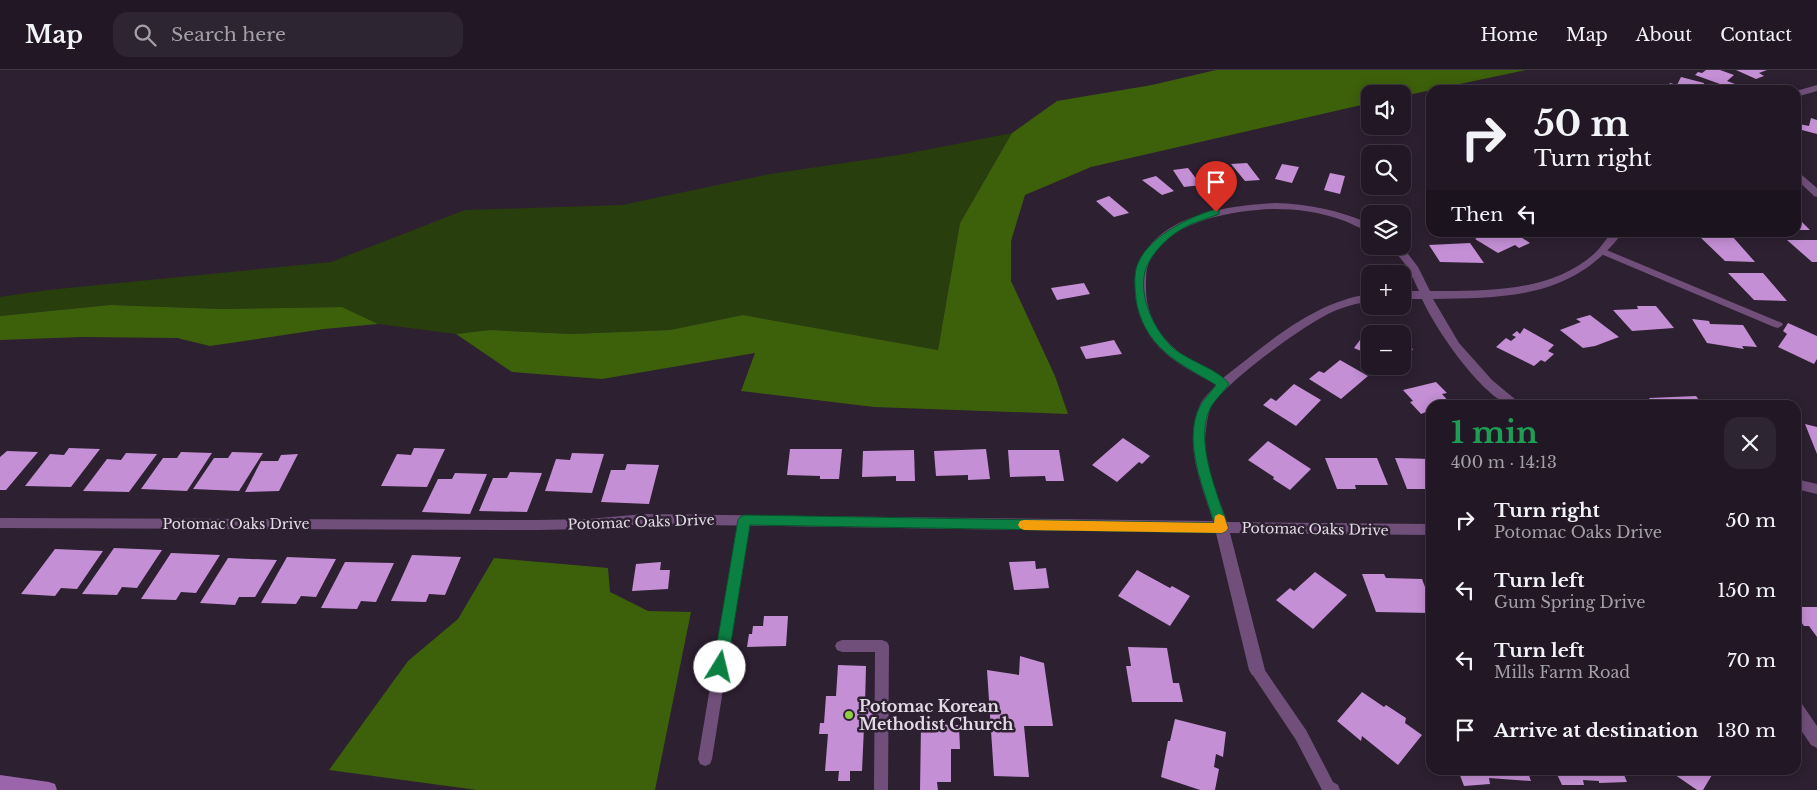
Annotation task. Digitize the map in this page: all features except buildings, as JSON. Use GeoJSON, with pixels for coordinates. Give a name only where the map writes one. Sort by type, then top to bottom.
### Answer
{"type":"FeatureCollection","features":[{"type":"Feature","properties":{"kind":"main road"},"geometry":{"type":"LineString","coordinates":[[0,782],[49,790]]}},
{"type":"Feature","properties":{"kind":"street"},"geometry":{"type":"LineString","coordinates":[[1801,93],[1817,88]]}},
{"type":"Feature","properties":{"kind":"street"},"geometry":{"type":"LineString","coordinates":[[1801,178],[1817,194]]}},
{"type":"Feature","properties":{"kind":"street"},"geometry":{"type":"LineString","coordinates":[[1223,384],[1169,350],[1152,330],[1142,310],[1140,288],[1141,268],[1150,251],[1178,227],[1197,218],[1238,208],[1268,205],[1299,207],[1328,212],[1361,224]]}},
{"type":"Feature","properties":{"kind":"street"},"geometry":{"type":"LineString","coordinates":[[1411,295],[1491,294],[1547,284],[1571,276],[1604,252],[1614,237]]}},
{"type":"Feature","properties":{"kind":"street"},"geometry":{"type":"LineString","coordinates":[[1403,255],[1413,267],[1433,310],[1455,346],[1488,383],[1510,400]]}},
{"type":"Feature","properties":{"kind":"street"},"geometry":{"type":"LineString","coordinates":[[1257,670],[1222,528],[1200,456],[1199,431],[1205,407],[1223,384],[1293,330],[1324,311],[1361,299]]}},
{"type":"Feature","properties":{"kind":"street"},"geometry":{"type":"LineString","coordinates":[[1801,485],[1817,489]]}},
{"type":"Feature","properties":{"kind":"street","name":"Potomac Oaks Drive"},"geometry":{"type":"LineString","coordinates":[[0,523],[537,525],[644,520],[744,520],[1426,530]]}},
{"type":"Feature","properties":{"kind":"street"},"geometry":{"type":"LineString","coordinates":[[1801,716],[1817,740]]}},
{"type":"Feature","properties":{"kind":"lane"},"geometry":{"type":"LineString","coordinates":[[1604,252],[1778,325]]}},
{"type":"Feature","properties":{"kind":"lane"},"geometry":{"type":"LineString","coordinates":[[705,759],[744,520]]}},
{"type":"Feature","properties":{"kind":"lane"},"geometry":{"type":"LineString","coordinates":[[842,646],[882,646],[881,790]]}},
{"type":"Feature","properties":{"kind":"lane"},"geometry":{"type":"LineString","coordinates":[[1257,670],[1301,735],[1328,787],[1333,790]]}},
{"type":"Feature","properties":{"kind":"green space"},"geometry":{"type":"Polygon","coordinates":[[[1216,70],[1526,70],[1455,85],[1426,85],[1426,91],[1411,94],[1411,85],[1361,85],[1361,105],[1091,167],[1025,195],[1011,241],[1011,281],[1055,376],[1068,414],[874,407],[741,391],[755,353],[602,379],[512,372],[456,334],[490,330],[572,334],[670,330],[743,315],[938,350],[960,223],[1012,133],[1057,101],[1152,85],[1216,70]]]}},
{"type":"Feature","properties":{"kind":"green space"},"geometry":{"type":"Polygon","coordinates":[[[1012,133],[960,223],[938,350],[743,315],[670,330],[572,334],[490,330],[456,334],[378,324],[342,307],[220,309],[110,305],[0,316],[0,297],[48,290],[331,262],[465,210],[622,205],[770,174],[905,154],[1012,133]]]}},
{"type":"Feature","properties":{"kind":"green space"},"geometry":{"type":"Polygon","coordinates":[[[110,305],[220,309],[342,307],[378,324],[324,329],[210,346],[177,338],[82,337],[0,340],[0,316],[110,305]]]}},
{"type":"Feature","properties":{"kind":"green space"},"geometry":{"type":"Polygon","coordinates":[[[494,558],[608,568],[610,592],[648,611],[691,612],[655,790],[477,790],[329,770],[408,661],[458,619],[494,558]]]}},
{"type":"Feature","properties":{"kind":"slow traffic"},"geometry":{"type":"LineString","coordinates":[[1024,525],[1222,528],[1219,519]]}},
{"type":"Feature","properties":{"kind":"place","name":"Potomac Korean Methodist Church"},"geometry":{"type":"Point","coordinates":[849,715]}},
{"type":"Feature","properties":{"kind":"route"},"geometry":{"type":"LineString","coordinates":[[720,667],[744,520],[1222,528],[1200,456],[1199,431],[1205,407],[1223,384],[1169,350],[1152,330],[1142,310],[1140,288],[1141,268],[1150,251],[1178,227],[1216,212]]}}]}
